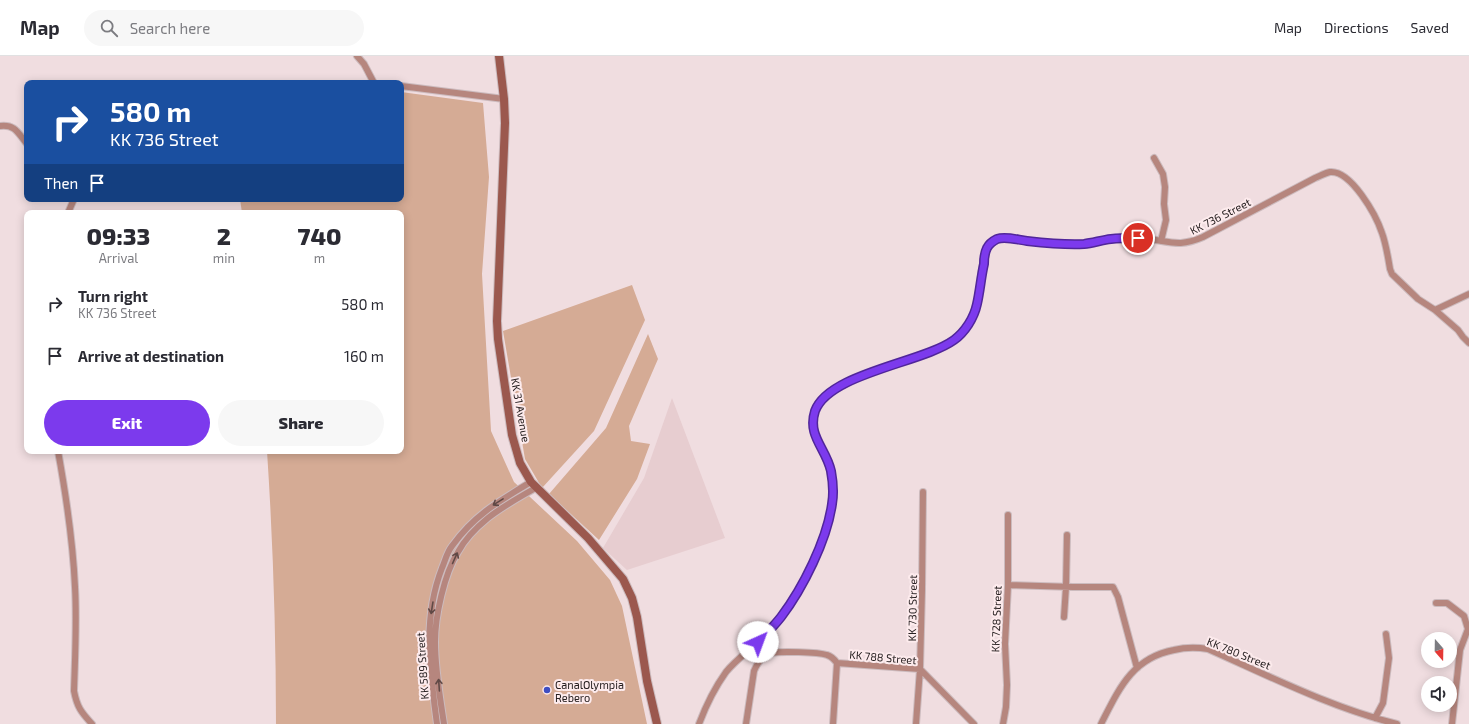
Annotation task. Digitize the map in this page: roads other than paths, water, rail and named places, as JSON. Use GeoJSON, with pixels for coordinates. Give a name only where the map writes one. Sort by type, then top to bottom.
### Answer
{"type":"FeatureCollection","features":[{"type":"Feature","properties":{"kind":"main road","name":"KK 31 Avenue"},"geometry":{"type":"LineString","coordinates":[[499,56],[504,99],[504,138],[497,320],[498,339],[512,435],[520,463],[534,484],[588,538],[623,579],[632,598],[637,617],[647,681],[657,724]]}},
{"type":"Feature","properties":{"kind":"street"},"geometry":{"type":"LineString","coordinates":[[356,56],[364,64],[372,80]]}},
{"type":"Feature","properties":{"kind":"street"},"geometry":{"type":"LineString","coordinates":[[404,86],[504,99]]}},
{"type":"Feature","properties":{"kind":"street"},"geometry":{"type":"LineString","coordinates":[[0,126],[8,125],[16,129],[24,140]]}},
{"type":"Feature","properties":{"kind":"street"},"geometry":{"type":"LineString","coordinates":[[1154,158],[1163,174],[1165,187],[1164,204],[1166,220],[1161,241]]}},
{"type":"Feature","properties":{"kind":"street","name":"KK 736 Street"},"geometry":{"type":"LineString","coordinates":[[699,724],[727,671],[780,617],[795,596],[820,546],[828,523],[832,505],[832,481],[830,469],[826,457],[816,440],[813,420],[816,409],[821,400],[846,383],[937,350],[960,336],[968,324],[977,305],[986,250],[991,242],[997,239],[1003,238],[1074,244],[1085,244],[1112,238],[1148,238],[1183,243],[1193,241],[1319,176],[1330,172],[1339,174],[1349,181],[1359,191],[1374,215],[1382,232],[1392,274],[1418,299],[1458,330],[1469,343]]}},
{"type":"Feature","properties":{"kind":"street"},"geometry":{"type":"LineString","coordinates":[[1434,310],[1469,294]]}},
{"type":"Feature","properties":{"kind":"street"},"geometry":{"type":"LineString","coordinates":[[59,454],[66,497],[75,586],[74,691],[76,702],[80,711],[92,724]]}},
{"type":"Feature","properties":{"kind":"street","name":"KK 589 Street"},"geometry":{"type":"LineString","coordinates":[[437,724],[428,642],[431,609],[437,581],[450,547],[470,524],[492,505],[534,484]]}},
{"type":"Feature","properties":{"kind":"street","name":"KK 589 Street"},"geometry":{"type":"LineString","coordinates":[[444,724],[435,642],[438,608],[452,564],[457,552],[467,538],[487,518],[534,484]]}},
{"type":"Feature","properties":{"kind":"street","name":"KK 730 Street"},"geometry":{"type":"LineString","coordinates":[[916,724],[920,669],[923,492]]}},
{"type":"Feature","properties":{"kind":"street","name":"KK 728 Street"},"geometry":{"type":"LineString","coordinates":[[1003,724],[1006,708],[1007,685],[1005,632],[1008,585],[1008,515]]}},
{"type":"Feature","properties":{"kind":"street"},"geometry":{"type":"LineString","coordinates":[[1064,617],[1067,535]]}},
{"type":"Feature","properties":{"kind":"street"},"geometry":{"type":"LineString","coordinates":[[1008,585],[1114,587],[1137,668]]}},
{"type":"Feature","properties":{"kind":"street"},"geometry":{"type":"LineString","coordinates":[[1436,603],[1447,603],[1464,616],[1468,629],[1460,650],[1452,724]]}},
{"type":"Feature","properties":{"kind":"street"},"geometry":{"type":"LineString","coordinates":[[1375,718],[1383,703],[1389,658],[1386,634]]}},
{"type":"Feature","properties":{"kind":"street","name":"KK 780 Street"},"geometry":{"type":"LineString","coordinates":[[1101,724],[1115,696],[1127,678],[1145,660],[1168,651],[1196,647],[1208,649],[1322,698],[1375,718],[1397,724]]}},
{"type":"Feature","properties":{"kind":"street"},"geometry":{"type":"LineString","coordinates":[[746,724],[754,671],[757,665],[766,656],[751,648]]}},
{"type":"Feature","properties":{"kind":"street","name":"KK 788 Street"},"geometry":{"type":"LineString","coordinates":[[766,656],[780,653],[819,653],[830,656],[837,663],[920,669],[974,724]]}},
{"type":"Feature","properties":{"kind":"street"},"geometry":{"type":"LineString","coordinates":[[832,724],[837,663]]}},
{"type":"Feature","properties":{"kind":"place","name":"CanalOlympia Rebero"},"geometry":{"type":"Point","coordinates":[547,690]}}]}
